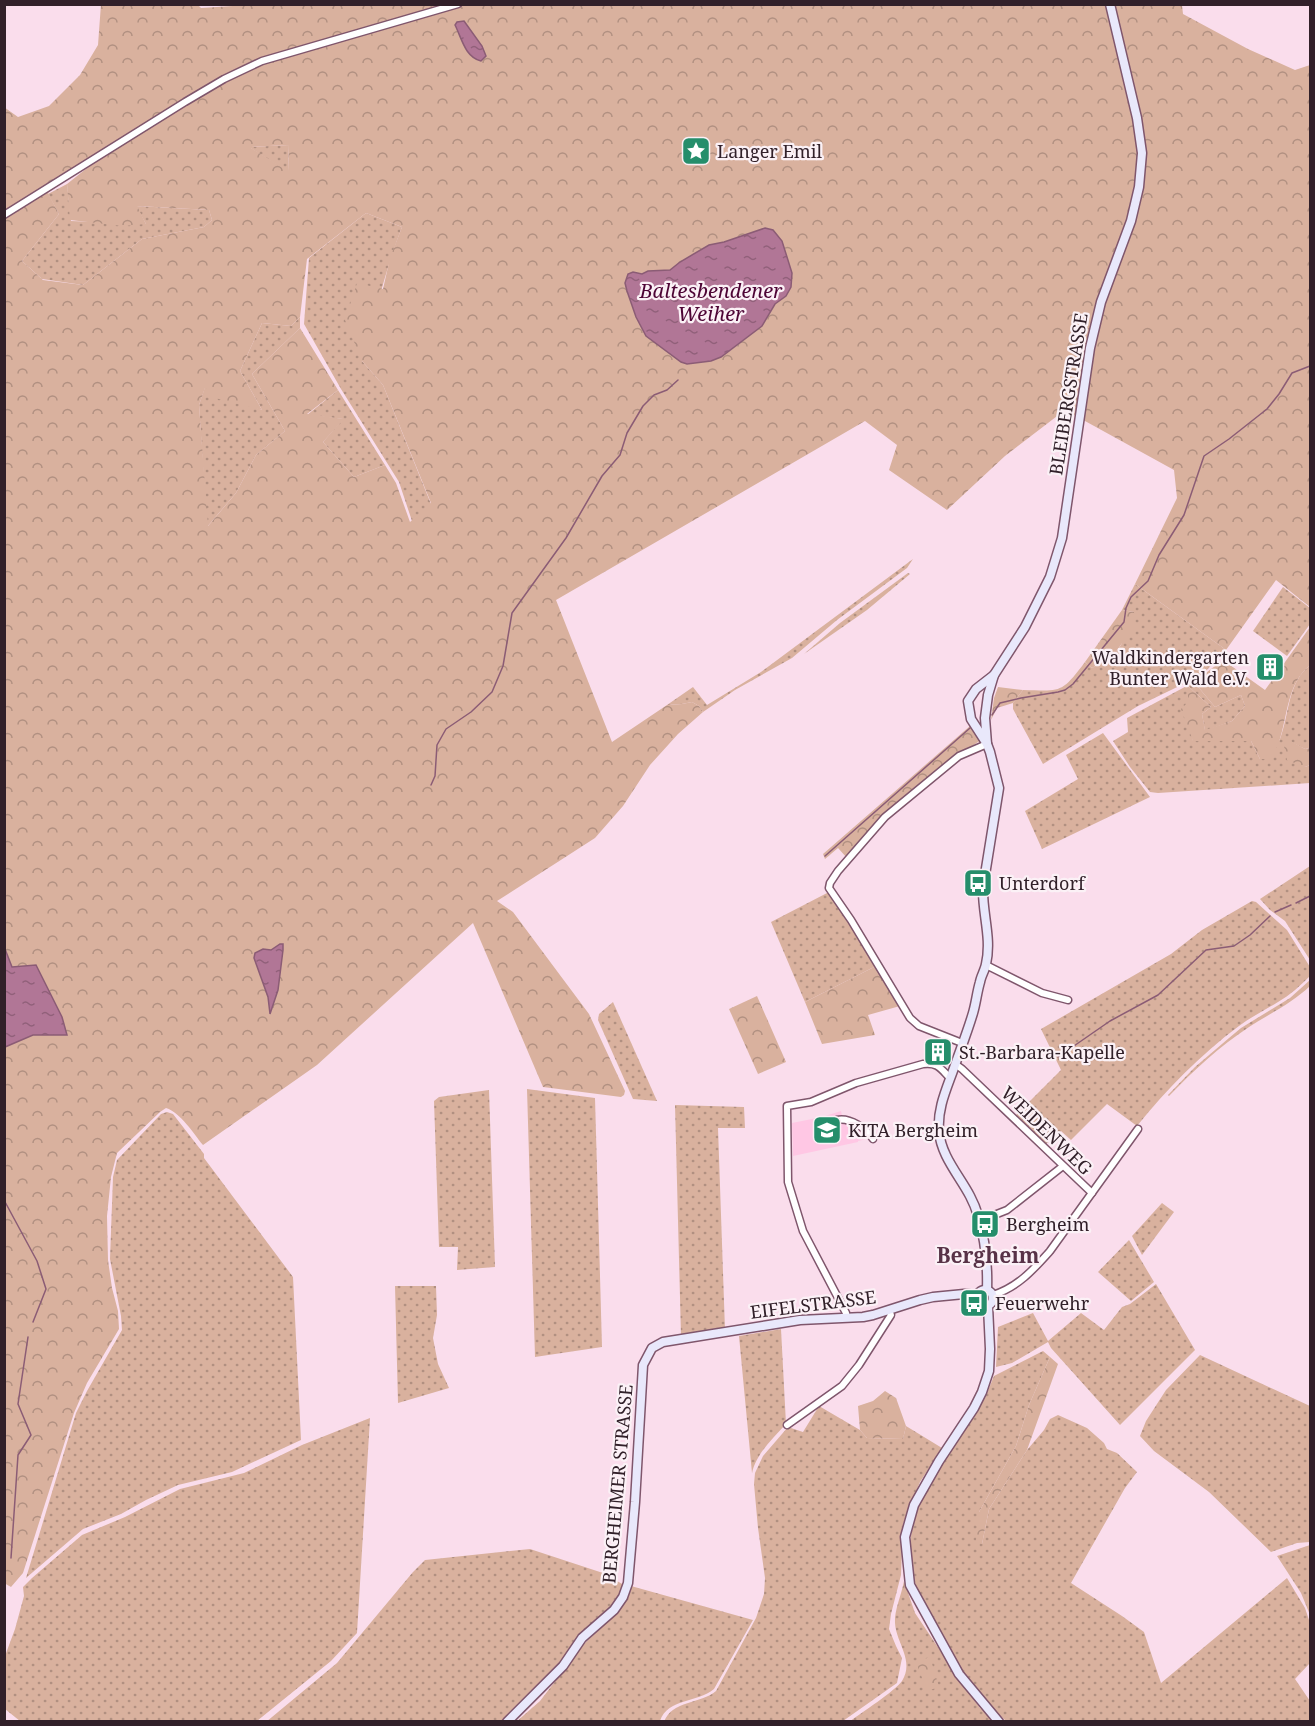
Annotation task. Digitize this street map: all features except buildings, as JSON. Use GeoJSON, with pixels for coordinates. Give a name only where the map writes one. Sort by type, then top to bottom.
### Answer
{"type":"FeatureCollection","features":[{"type":"Feature","properties":{"kind":"street"},"geometry":{"type":"LineString","coordinates":[[4,215],[185,102],[224,79],[262,61],[458,4]]}},
{"type":"Feature","properties":{"kind":"street","name":"BLEIBERGSTRASSE"},"geometry":{"type":"LineString","coordinates":[[987,744],[985,718],[994,675],[1025,627],[1050,577],[1062,538],[1090,348],[1101,302],[1131,221],[1139,187],[1142,153],[1137,118],[1110,4]]}},
{"type":"Feature","properties":{"kind":"street","name":"BLEIBERGSTRASSE"},"geometry":{"type":"LineString","coordinates":[[971,719],[968,700],[982,684],[994,675]]}},
{"type":"Feature","properties":{"kind":"street"},"geometry":{"type":"LineString","coordinates":[[982,684],[987,687],[988,695]]}},
{"type":"Feature","properties":{"kind":"street"},"geometry":{"type":"LineString","coordinates":[[971,719],[978,722],[985,718]]}},
{"type":"Feature","properties":{"kind":"street"},"geometry":{"type":"LineString","coordinates":[[971,719],[987,744],[999,788],[982,900],[988,945],[986,965],[980,980],[974,1012],[942,1100],[939,1133],[944,1150],[971,1197],[979,1221],[989,1289],[993,1302],[988,1306],[980,1305],[977,1300],[981,1291],[989,1289],[1010,1288],[1029,1274],[1050,1251],[1138,1129]]}},
{"type":"Feature","properties":{"kind":"street"},"geometry":{"type":"LineString","coordinates":[[962,1043],[919,1026],[910,1018],[829,888],[838,871],[885,817],[960,756],[987,744]]}},
{"type":"Feature","properties":{"kind":"street"},"geometry":{"type":"LineString","coordinates":[[986,965],[1042,993],[1068,1000]]}},
{"type":"Feature","properties":{"kind":"street"},"geometry":{"type":"LineString","coordinates":[[847,1318],[803,1231],[788,1182],[787,1106],[811,1102],[856,1083],[923,1064],[932,1063],[938,1066],[950,1078]]}},
{"type":"Feature","properties":{"kind":"street","name":"WEIDENWEG"},"geometry":{"type":"LineString","coordinates":[[955,1064],[1092,1193]]}},
{"type":"Feature","properties":{"kind":"street"},"geometry":{"type":"LineString","coordinates":[[835,1125],[837,1120],[851,1121],[870,1134],[873,1139]]}},
{"type":"Feature","properties":{"kind":"street"},"geometry":{"type":"LineString","coordinates":[[979,1221],[1007,1210],[1063,1166]]}},
{"type":"Feature","properties":{"kind":"street","name":"EIFELSTRASSE"},"geometry":{"type":"LineString","coordinates":[[652,1348],[663,1342],[800,1320],[873,1315],[933,1297],[978,1295]]}},
{"type":"Feature","properties":{"kind":"street"},"geometry":{"type":"LineString","coordinates":[[988,1306],[989,1371],[982,1392],[914,1504],[905,1537],[910,1585],[959,1674],[999,1722]]}},
{"type":"Feature","properties":{"kind":"street"},"geometry":{"type":"LineString","coordinates":[[788,1425],[842,1386],[859,1365],[891,1315],[889,1310]]}},
{"type":"Feature","properties":{"kind":"street","name":"BERGHEIMER STRASSE"},"geometry":{"type":"LineString","coordinates":[[507,1722],[563,1666],[582,1638],[614,1610],[623,1597],[628,1583],[635,1502],[643,1365],[652,1348]]}},
{"type":"Feature","properties":{"kind":"shaded area","name":"KITA Bergheim"},"geometry":{"type":"Polygon","coordinates":[[[841,1111],[843,1121],[849,1122],[870,1136],[858,1142],[793,1156],[792,1123],[841,1111]]]}},
{"type":"Feature","properties":{"kind":"green space"},"geometry":{"type":"Polygon","coordinates":[[[101,4],[197,4],[201,8],[265,4],[1182,5],[1183,14],[1248,49],[1295,70],[1310,65],[1310,607],[1276,580],[1226,650],[1135,584],[1177,498],[1174,470],[1065,410],[1005,456],[947,510],[889,470],[897,445],[865,421],[556,600],[612,742],[667,705],[692,702],[703,712],[678,734],[650,765],[623,806],[595,838],[497,901],[513,912],[589,1014],[625,1091],[624,1095],[621,1097],[543,1087],[473,923],[317,1065],[203,1145],[177,1114],[166,1108],[160,1112],[117,1153],[111,1177],[107,1216],[108,1260],[118,1311],[119,1329],[87,1383],[74,1413],[23,1573],[11,1587],[4,1583],[5,1047],[33,1035],[67,1035],[62,1017],[36,966],[12,967],[5,949],[4,107],[18,117],[49,106],[80,75],[98,45],[101,4]],[[113,143],[48,193],[59,214],[22,261],[43,280],[83,285],[142,239],[204,227],[212,220],[209,210],[137,206],[146,224],[123,226],[70,220],[67,184],[116,145],[113,143]],[[289,145],[251,148],[288,171],[289,145]],[[366,213],[307,259],[300,317],[291,326],[262,323],[240,371],[262,410],[211,397],[209,390],[205,388],[199,405],[208,526],[236,493],[256,455],[285,431],[252,374],[300,328],[338,390],[307,414],[344,419],[323,442],[354,477],[385,465],[396,483],[410,522],[431,503],[383,385],[362,361],[345,320],[357,283],[383,289],[390,258],[402,227],[366,213]],[[769,228],[709,245],[670,270],[628,274],[625,283],[627,291],[636,317],[646,336],[681,362],[688,364],[711,361],[731,350],[762,326],[775,304],[786,296],[769,228]],[[263,949],[262,979],[270,1013],[278,990],[271,950],[263,949]]]}},
{"type":"Feature","properties":{"kind":"green space"},"geometry":{"type":"Polygon","coordinates":[[[289,145],[288,172],[249,147],[289,145]]]}},
{"type":"Feature","properties":{"kind":"green space"},"geometry":{"type":"Polygon","coordinates":[[[67,184],[71,221],[146,224],[136,206],[209,210],[212,220],[204,227],[142,239],[83,285],[42,279],[22,261],[59,214],[48,194],[67,184]]]}},
{"type":"Feature","properties":{"kind":"green space"},"geometry":{"type":"Polygon","coordinates":[[[366,213],[402,227],[385,276],[362,361],[383,385],[431,504],[412,521],[399,482],[304,324],[309,258],[366,213]]]}},
{"type":"Feature","properties":{"kind":"green space"},"geometry":{"type":"Polygon","coordinates":[[[300,317],[300,328],[252,374],[285,431],[256,455],[236,493],[207,527],[199,405],[205,387],[262,410],[240,371],[262,323],[291,326],[300,317]]]}},
{"type":"Feature","properties":{"kind":"green space"},"geometry":{"type":"Polygon","coordinates":[[[338,390],[385,465],[354,477],[323,442],[343,419],[307,415],[338,390]]]}},
{"type":"Feature","properties":{"kind":"green space"},"geometry":{"type":"Polygon","coordinates":[[[913,559],[907,568],[837,620],[792,658],[735,690],[703,712],[692,702],[667,705],[693,687],[707,705],[761,672],[913,559]]]}},
{"type":"Feature","properties":{"kind":"green space"},"geometry":{"type":"Polygon","coordinates":[[[908,573],[910,574],[867,610],[804,654],[840,623],[908,573]]]}},
{"type":"Feature","properties":{"kind":"green space"},"geometry":{"type":"Polygon","coordinates":[[[1135,584],[1226,650],[1202,675],[1138,706],[1043,764],[1013,709],[1013,703],[1023,690],[1045,691],[1059,688],[1071,680],[1085,662],[1092,668],[1113,656],[1121,645],[1134,612],[1122,610],[1135,584]]]}},
{"type":"Feature","properties":{"kind":"green space"},"geometry":{"type":"Polygon","coordinates":[[[1283,587],[1310,608],[1310,624],[1287,656],[1253,631],[1283,587]]]}},
{"type":"Feature","properties":{"kind":"green space"},"geometry":{"type":"Polygon","coordinates":[[[1122,610],[1134,612],[1135,625],[1113,656],[1092,668],[1085,662],[1122,610]]]}},
{"type":"Feature","properties":{"kind":"green space"},"geometry":{"type":"Polygon","coordinates":[[[1310,627],[1310,665],[1302,673],[1292,691],[1279,742],[1271,759],[1260,759],[1251,741],[1193,741],[1181,709],[1188,702],[1188,686],[1211,707],[1202,714],[1205,730],[1232,721],[1245,706],[1241,695],[1215,707],[1194,682],[1223,660],[1265,690],[1310,627]]]}},
{"type":"Feature","properties":{"kind":"green space"},"geometry":{"type":"Polygon","coordinates":[[[1310,665],[1310,748],[1305,749],[1287,740],[1305,767],[1310,765],[1310,783],[1150,792],[1113,741],[1128,732],[1127,718],[1194,682],[1215,707],[1241,695],[1245,706],[1232,721],[1205,731],[1202,714],[1211,707],[1188,686],[1193,741],[1251,741],[1260,759],[1280,739],[1293,690],[1310,665]]]}},
{"type":"Feature","properties":{"kind":"green space"},"geometry":{"type":"Polygon","coordinates":[[[998,687],[1023,690],[1013,703],[997,708],[991,720],[994,698],[998,687]]]}},
{"type":"Feature","properties":{"kind":"green space"},"geometry":{"type":"Polygon","coordinates":[[[970,726],[981,740],[959,755],[885,816],[847,858],[838,848],[825,859],[823,854],[970,726]]]}},
{"type":"Feature","properties":{"kind":"green space"},"geometry":{"type":"Polygon","coordinates":[[[1103,733],[1150,797],[1042,849],[1025,811],[1078,779],[1066,755],[1103,733]]]}},
{"type":"Feature","properties":{"kind":"green space"},"geometry":{"type":"Polygon","coordinates":[[[1287,739],[1305,749],[1310,748],[1310,765],[1305,767],[1287,760],[1284,746],[1287,739]]]}},
{"type":"Feature","properties":{"kind":"green space"},"geometry":{"type":"Polygon","coordinates":[[[1310,866],[1310,960],[1285,921],[1260,899],[1310,866]]]}},
{"type":"Feature","properties":{"kind":"green space"},"geometry":{"type":"Polygon","coordinates":[[[829,892],[876,966],[805,1002],[771,922],[829,892]]]}},
{"type":"Feature","properties":{"kind":"green space"},"geometry":{"type":"Polygon","coordinates":[[[1252,901],[1287,930],[1310,967],[1310,976],[1299,987],[1244,1023],[1197,1061],[1137,1126],[1107,1104],[1071,1140],[1061,1131],[1045,1145],[1015,1116],[1061,1070],[1041,1029],[1171,954],[1202,930],[1252,901]]]}},
{"type":"Feature","properties":{"kind":"green space"},"geometry":{"type":"Polygon","coordinates":[[[876,966],[900,1006],[868,1015],[875,1035],[822,1044],[805,1002],[876,966]]]}},
{"type":"Feature","properties":{"kind":"green space"},"geometry":{"type":"Polygon","coordinates":[[[1310,980],[1310,986],[1303,992],[1228,1042],[1168,1095],[1195,1067],[1241,1028],[1290,998],[1310,980]]]}},
{"type":"Feature","properties":{"kind":"green space"},"geometry":{"type":"Polygon","coordinates":[[[757,996],[786,1062],[758,1074],[729,1009],[757,996]]]}},
{"type":"Feature","properties":{"kind":"green space"},"geometry":{"type":"Polygon","coordinates":[[[613,1002],[657,1101],[633,1099],[598,1020],[599,1014],[613,1002]]]}},
{"type":"Feature","properties":{"kind":"green space"},"geometry":{"type":"Polygon","coordinates":[[[527,1089],[595,1098],[602,1347],[535,1357],[527,1089]]]}},
{"type":"Feature","properties":{"kind":"green space"},"geometry":{"type":"Polygon","coordinates":[[[489,1090],[495,1267],[457,1270],[458,1247],[439,1247],[434,1101],[439,1097],[489,1090]]]}},
{"type":"Feature","properties":{"kind":"green space"},"geometry":{"type":"Polygon","coordinates":[[[675,1105],[744,1107],[745,1128],[718,1128],[725,1330],[681,1336],[675,1105]]]}},
{"type":"Feature","properties":{"kind":"green space"},"geometry":{"type":"Polygon","coordinates":[[[167,1112],[173,1114],[204,1154],[204,1158],[293,1277],[301,1440],[232,1472],[178,1485],[121,1514],[83,1529],[26,1578],[76,1413],[122,1330],[110,1259],[113,1177],[117,1160],[161,1114],[167,1112]]]}},
{"type":"Feature","properties":{"kind":"green space"},"geometry":{"type":"Polygon","coordinates":[[[1162,1203],[1174,1212],[1142,1255],[1132,1236],[1162,1203]]]}},
{"type":"Feature","properties":{"kind":"green space"},"geometry":{"type":"Polygon","coordinates":[[[1129,1240],[1154,1282],[1131,1301],[1098,1272],[1129,1240]]]}},
{"type":"Feature","properties":{"kind":"green space"},"geometry":{"type":"Polygon","coordinates":[[[1156,1284],[1195,1350],[1120,1425],[1048,1342],[1012,1363],[996,1367],[998,1327],[1033,1313],[1048,1341],[1081,1313],[1104,1330],[1122,1307],[1130,1304],[1156,1284]]]}},
{"type":"Feature","properties":{"kind":"green space"},"geometry":{"type":"Polygon","coordinates":[[[395,1286],[436,1286],[437,1315],[433,1338],[438,1364],[449,1388],[398,1403],[395,1286]]]}},
{"type":"Feature","properties":{"kind":"green space"},"geometry":{"type":"Polygon","coordinates":[[[781,1329],[786,1424],[761,1453],[752,1473],[739,1336],[781,1329]]]}},
{"type":"Feature","properties":{"kind":"green space"},"geometry":{"type":"Polygon","coordinates":[[[1043,1351],[1050,1357],[1029,1405],[1016,1446],[979,1512],[982,1544],[989,1509],[1050,1419],[1058,1415],[1087,1428],[1104,1443],[1107,1449],[1117,1453],[1137,1472],[1125,1488],[1071,1583],[1144,1632],[1161,1683],[1287,1578],[1305,1608],[1310,1623],[1310,1663],[1295,1679],[1310,1701],[1310,1721],[1006,1721],[986,1702],[953,1658],[922,1607],[911,1568],[910,1541],[915,1517],[926,1488],[985,1398],[994,1376],[1043,1351]]]}},
{"type":"Feature","properties":{"kind":"green space"},"geometry":{"type":"Polygon","coordinates":[[[1200,1355],[1310,1406],[1310,1542],[1297,1543],[1271,1552],[1209,1492],[1154,1451],[1140,1436],[1146,1421],[1166,1390],[1200,1355]]]}},
{"type":"Feature","properties":{"kind":"green space"},"geometry":{"type":"Polygon","coordinates":[[[1050,1357],[1058,1364],[1027,1450],[989,1509],[982,1544],[976,1541],[979,1512],[1016,1446],[1029,1405],[1050,1357]]]}},
{"type":"Feature","properties":{"kind":"green space"},"geometry":{"type":"Polygon","coordinates":[[[885,1391],[896,1398],[906,1426],[903,1439],[867,1438],[860,1430],[858,1406],[873,1401],[885,1391]]]}},
{"type":"Feature","properties":{"kind":"green space"},"geometry":{"type":"Polygon","coordinates":[[[819,1406],[860,1430],[867,1438],[903,1439],[906,1426],[942,1448],[920,1482],[903,1524],[901,1575],[889,1629],[902,1658],[897,1683],[843,1721],[664,1722],[673,1710],[716,1691],[756,1618],[764,1594],[765,1578],[758,1528],[755,1473],[763,1456],[788,1427],[803,1432],[819,1406]]]}},
{"type":"Feature","properties":{"kind":"green space"},"geometry":{"type":"Polygon","coordinates":[[[370,1418],[357,1633],[331,1661],[257,1721],[20,1721],[5,1709],[5,1656],[24,1596],[23,1587],[82,1535],[125,1517],[180,1489],[244,1473],[302,1445],[370,1418]]]}},
{"type":"Feature","properties":{"kind":"green space"},"geometry":{"type":"Polygon","coordinates":[[[1310,1545],[1310,1615],[1301,1593],[1277,1556],[1310,1545]]]}},
{"type":"Feature","properties":{"kind":"green space"},"geometry":{"type":"Polygon","coordinates":[[[530,1549],[603,1573],[624,1585],[614,1607],[505,1721],[266,1722],[337,1663],[425,1560],[530,1549]]]}},
{"type":"Feature","properties":{"kind":"green space"},"geometry":{"type":"Polygon","coordinates":[[[904,1581],[915,1613],[966,1689],[980,1708],[994,1721],[849,1722],[892,1690],[902,1681],[905,1674],[906,1659],[895,1623],[904,1581]]]}},
{"type":"Feature","properties":{"kind":"green space"},"geometry":{"type":"Polygon","coordinates":[[[631,1586],[753,1620],[714,1689],[700,1697],[669,1708],[660,1721],[516,1722],[540,1701],[584,1644],[620,1610],[631,1586]]]}},
{"type":"Feature","properties":{"kind":"green space"},"geometry":{"type":"Polygon","coordinates":[[[930,1657],[939,1687],[927,1691],[916,1662],[930,1657]]]}},
{"type":"Feature","properties":{"kind":"water"},"geometry":{"type":"Polygon","coordinates":[[[464,21],[482,46],[486,56],[481,61],[468,52],[455,25],[457,22],[464,21]]]}},
{"type":"Feature","properties":{"kind":"water","name":"Baltesbendener Weiher"},"geometry":{"type":"Polygon","coordinates":[[[765,228],[773,230],[782,241],[792,273],[791,287],[786,296],[775,304],[762,326],[721,357],[711,361],[687,364],[646,336],[636,317],[627,291],[625,283],[628,274],[670,270],[709,245],[765,228]]]}},
{"type":"Feature","properties":{"kind":"water"},"geometry":{"type":"Polygon","coordinates":[[[283,944],[283,950],[278,990],[270,1014],[268,997],[254,958],[255,953],[263,949],[271,950],[283,944]]]}},
{"type":"Feature","properties":{"kind":"water"},"geometry":{"type":"Polygon","coordinates":[[[5,949],[12,967],[36,965],[62,1017],[67,1035],[33,1035],[5,1047],[5,949]]]}},
{"type":"Feature","properties":{"kind":"waterway"},"geometry":{"type":"LineString","coordinates":[[992,715],[1000,703],[1058,692],[1073,684],[1124,622],[1126,608],[1131,597],[1148,581],[1159,555],[1184,515],[1204,456],[1267,409],[1292,373],[1310,366]]}},
{"type":"Feature","properties":{"kind":"waterway"},"geometry":{"type":"LineString","coordinates":[[431,785],[435,776],[437,745],[446,729],[471,712],[492,692],[503,666],[512,613],[566,538],[602,476],[620,455],[627,433],[643,406],[654,395],[667,390],[678,380]]}},
{"type":"Feature","properties":{"kind":"waterway"},"geometry":{"type":"LineString","coordinates":[[825,856],[970,728]]}},
{"type":"Feature","properties":{"kind":"waterway"},"geometry":{"type":"LineString","coordinates":[[1296,903],[1310,896]]}},
{"type":"Feature","properties":{"kind":"waterway"},"geometry":{"type":"LineString","coordinates":[[1275,912],[1291,905]]}},
{"type":"Feature","properties":{"kind":"waterway"},"geometry":{"type":"LineString","coordinates":[[1058,1057],[1110,1021],[1158,995],[1206,950],[1234,946],[1270,916]]}},
{"type":"Feature","properties":{"kind":"waterway"},"geometry":{"type":"LineString","coordinates":[[4,1200],[37,1261],[46,1289],[33,1322]]}},
{"type":"Feature","properties":{"kind":"waterway"},"geometry":{"type":"LineString","coordinates":[[11,1558],[18,1455],[31,1435],[18,1404],[28,1337]]}},
{"type":"Feature","properties":{"kind":"place","name":"Langer Emil"},"geometry":{"type":"Point","coordinates":[696,151]}},
{"type":"Feature","properties":{"kind":"place","name":"Waldkindergarten Bunter Wald e.V."},"geometry":{"type":"Point","coordinates":[1270,667]}},
{"type":"Feature","properties":{"kind":"place","name":"Unterdorf"},"geometry":{"type":"Point","coordinates":[978,883]}},
{"type":"Feature","properties":{"kind":"place","name":"St.-Barbara-Kapelle"},"geometry":{"type":"Point","coordinates":[938,1052]}},
{"type":"Feature","properties":{"kind":"place","name":"KITA Bergheim"},"geometry":{"type":"Point","coordinates":[827,1130]}},
{"type":"Feature","properties":{"kind":"place","name":"Bergheim"},"geometry":{"type":"Point","coordinates":[985,1224]}},
{"type":"Feature","properties":{"kind":"place","name":"Feuerwehr"},"geometry":{"type":"Point","coordinates":[974,1303]}},
{"type":"Feature","properties":{"kind":"district","name":"Bergheim"},"geometry":{"type":"Point","coordinates":[988,1255]}}]}
